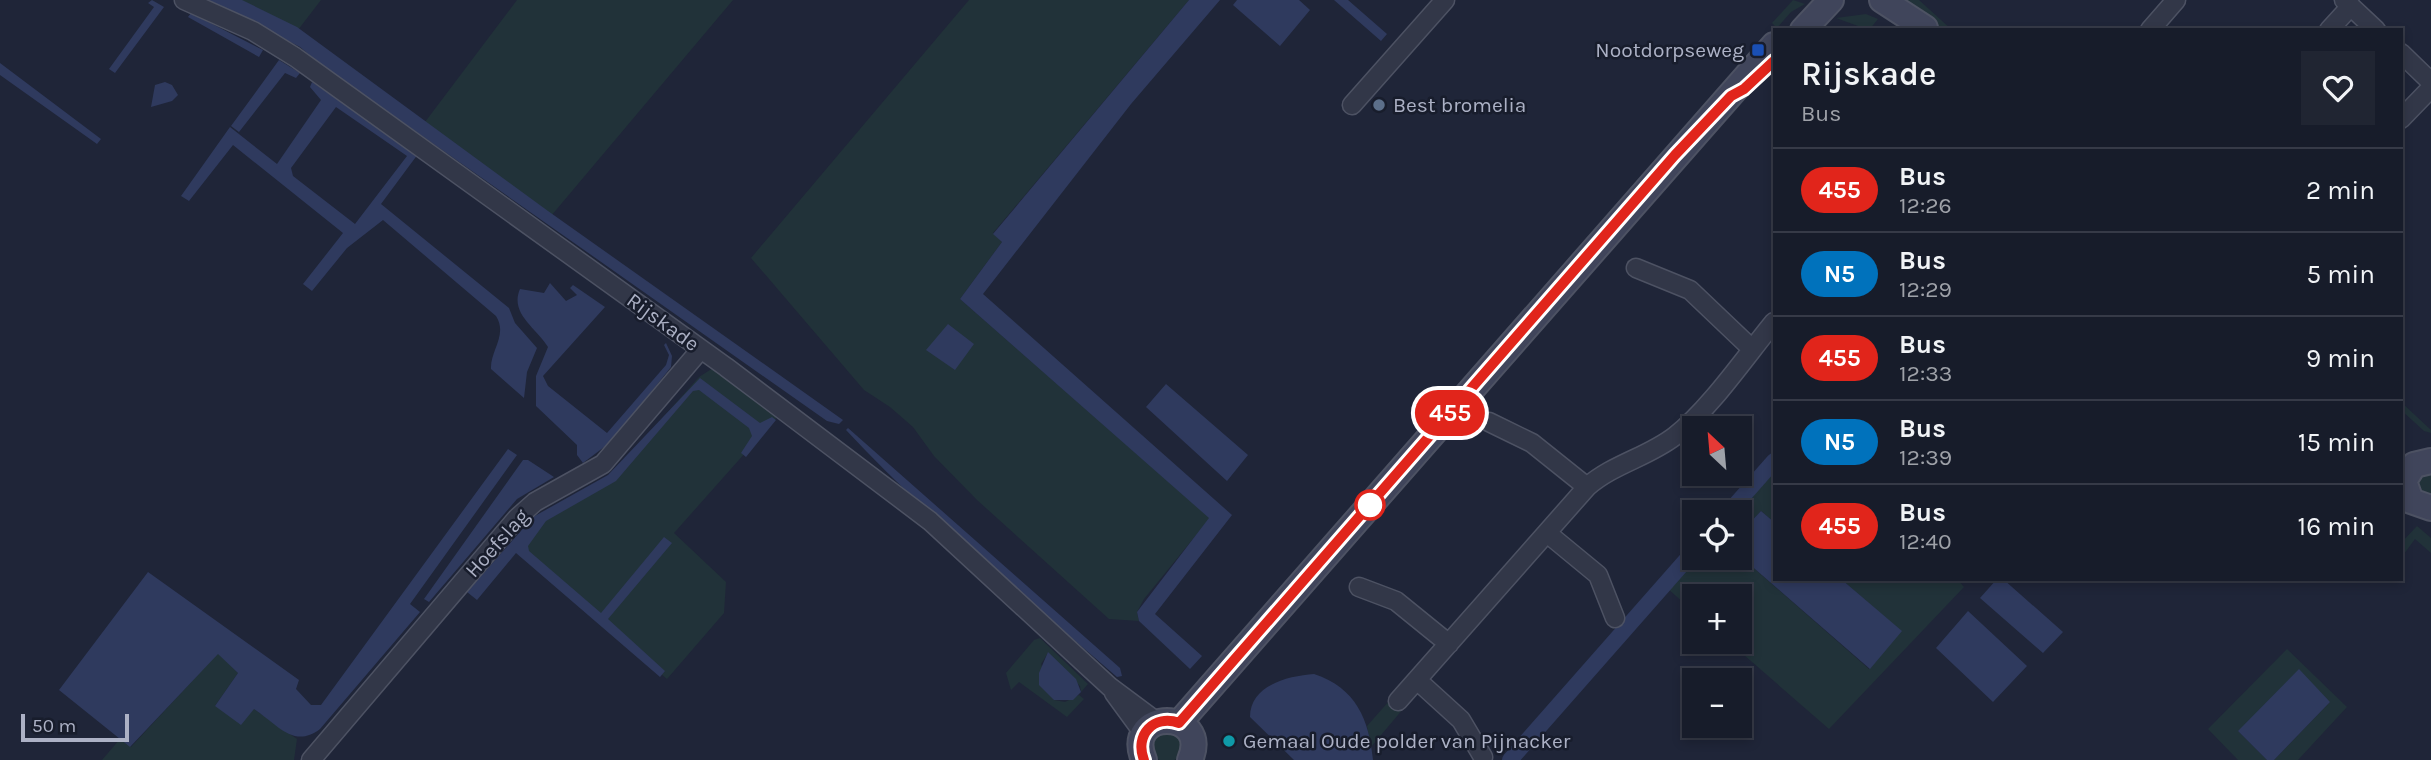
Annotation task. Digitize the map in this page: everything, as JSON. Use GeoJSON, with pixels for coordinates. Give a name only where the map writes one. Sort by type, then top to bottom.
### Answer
{"type":"FeatureCollection","features":[{"type":"Feature","properties":{"kind":"main road"},"geometry":{"type":"LineString","coordinates":[[1790,28],[1815,0]]}},
{"type":"Feature","properties":{"kind":"main road"},"geometry":{"type":"LineString","coordinates":[[1805,28],[1831,0]]}},
{"type":"Feature","properties":{"kind":"main road"},"geometry":{"type":"LineString","coordinates":[[1882,0],[1924,28]]}},
{"type":"Feature","properties":{"kind":"main road"},"geometry":{"type":"LineString","coordinates":[[1901,0],[1925,28]]}},
{"type":"Feature","properties":{"kind":"main road"},"geometry":{"type":"LineString","coordinates":[[1144,760],[1140,747],[1178,741],[1259,629],[1773,46]]}},
{"type":"Feature","properties":{"kind":"main road"},"geometry":{"type":"LineString","coordinates":[[1731,96],[1744,89],[1773,62]]}},
{"type":"Feature","properties":{"kind":"main road"},"geometry":{"type":"LineString","coordinates":[[2412,463],[2407,496],[2417,506],[2431,508]]}},
{"type":"Feature","properties":{"kind":"street","name":"Rijskade"},"geometry":{"type":"LineString","coordinates":[[184,0],[253,31],[295,57],[701,349],[930,522],[1110,687],[1178,741]]}},
{"type":"Feature","properties":{"kind":"street"},"geometry":{"type":"LineString","coordinates":[[1352,105],[1445,0]]}},
{"type":"Feature","properties":{"kind":"street"},"geometry":{"type":"LineString","coordinates":[[2152,28],[2175,1]]}},
{"type":"Feature","properties":{"kind":"street"},"geometry":{"type":"LineString","coordinates":[[2330,28],[2347,3],[2374,28]]}},
{"type":"Feature","properties":{"kind":"street"},"geometry":{"type":"LineString","coordinates":[[2403,55],[2431,82]]}},
{"type":"Feature","properties":{"kind":"street"},"geometry":{"type":"LineString","coordinates":[[2403,117],[2431,88]]}},
{"type":"Feature","properties":{"kind":"street"},"geometry":{"type":"LineString","coordinates":[[1636,268],[1690,290],[1752,349]]}},
{"type":"Feature","properties":{"kind":"street"},"geometry":{"type":"LineString","coordinates":[[1398,701],[1587,487],[1601,474],[1660,445],[1682,430],[1773,323]]}},
{"type":"Feature","properties":{"kind":"street","name":"Hoefslag"},"geometry":{"type":"LineString","coordinates":[[311,760],[517,518],[535,502],[608,459],[701,349]]}},
{"type":"Feature","properties":{"kind":"street"},"geometry":{"type":"LineString","coordinates":[[1489,422],[1532,443],[1587,487]]}},
{"type":"Feature","properties":{"kind":"street"},"geometry":{"type":"LineString","coordinates":[[1547,533],[1598,575],[1615,618]]}},
{"type":"Feature","properties":{"kind":"street"},"geometry":{"type":"LineString","coordinates":[[1359,587],[1396,601],[1449,644]]}},
{"type":"Feature","properties":{"kind":"street"},"geometry":{"type":"LineString","coordinates":[[1417,680],[1461,720],[1483,757]]}},
{"type":"Feature","properties":{"kind":"shaded area"},"geometry":{"type":"Polygon","coordinates":[[[234,0],[321,0],[298,30],[234,0]]]}},
{"type":"Feature","properties":{"kind":"shaded area"},"geometry":{"type":"Polygon","coordinates":[[[517,0],[733,0],[551,216],[422,126],[517,0]]]}},
{"type":"Feature","properties":{"kind":"shaded area"},"geometry":{"type":"Polygon","coordinates":[[[969,0],[1189,0],[993,233],[1002,242],[960,299],[1210,518],[1144,599],[1137,612],[1139,621],[1109,619],[977,500],[934,456],[913,427],[890,407],[864,390],[751,258],[969,0]]]}},
{"type":"Feature","properties":{"kind":"shaded area"},"geometry":{"type":"Polygon","coordinates":[[[1793,0],[1805,4],[1791,12],[1777,28],[1772,23],[1793,0]]]}},
{"type":"Feature","properties":{"kind":"shaded area"},"geometry":{"type":"Polygon","coordinates":[[[1907,0],[1919,0],[1950,28],[1936,28],[1907,0]]]}},
{"type":"Feature","properties":{"kind":"shaded area"},"geometry":{"type":"Polygon","coordinates":[[[1866,14],[1878,19],[1871,28],[1864,28],[1836,18],[1866,14]]]}},
{"type":"Feature","properties":{"kind":"shaded area"},"geometry":{"type":"Polygon","coordinates":[[[713,368],[777,417],[674,533],[726,582],[724,613],[667,679],[516,548],[540,516],[611,476],[699,377],[713,368]]]}},
{"type":"Feature","properties":{"kind":"shaded area"},"geometry":{"type":"Polygon","coordinates":[[[2403,404],[2431,433],[2424,431],[2403,412],[2403,404]]]}},
{"type":"Feature","properties":{"kind":"shaded area"},"geometry":{"type":"Polygon","coordinates":[[[1773,467],[1773,521],[1761,511],[1752,520],[1752,500],[1744,500],[1773,467]]]}},
{"type":"Feature","properties":{"kind":"shaded area"},"geometry":{"type":"Polygon","coordinates":[[[2431,474],[2431,494],[2421,492],[2418,483],[2423,475],[2431,474]]]}},
{"type":"Feature","properties":{"kind":"shaded area"},"geometry":{"type":"Polygon","coordinates":[[[2417,526],[2431,538],[2431,553],[2415,539],[2403,555],[2403,541],[2417,526]]]}},
{"type":"Feature","properties":{"kind":"shaded area"},"geometry":{"type":"Polygon","coordinates":[[[1752,567],[1869,669],[1901,631],[1843,581],[1959,581],[1964,587],[1829,729],[1743,654],[1752,654],[1752,584],[1682,584],[1682,601],[1667,588],[1683,570],[1752,570],[1752,567]]]}},
{"type":"Feature","properties":{"kind":"shaded area"},"geometry":{"type":"Polygon","coordinates":[[[1040,638],[1088,684],[1081,692],[1080,686],[1048,653],[1041,664],[1054,700],[1065,702],[1079,695],[1084,699],[1067,717],[1019,682],[1011,690],[1006,673],[1034,640],[1040,638]]]}},
{"type":"Feature","properties":{"kind":"shaded area"},"geometry":{"type":"Polygon","coordinates":[[[2287,649],[2347,707],[2298,760],[2274,760],[2330,702],[2238,731],[2267,760],[2238,760],[2208,729],[2287,649]]]}},
{"type":"Feature","properties":{"kind":"shaded area"},"geometry":{"type":"Polygon","coordinates":[[[218,653],[238,673],[215,706],[254,709],[297,739],[294,760],[102,760],[120,739],[131,747],[218,653]]]}},
{"type":"Feature","properties":{"kind":"shaded area"},"geometry":{"type":"Polygon","coordinates":[[[1390,700],[1403,709],[1371,747],[1367,726],[1390,700]]]}},
{"type":"Feature","properties":{"kind":"shaded area"},"geometry":{"type":"Polygon","coordinates":[[[1161,733],[1173,733],[1181,741],[1181,753],[1173,761],[1161,761],[1153,753],[1153,741],[1161,733]]]}},
{"type":"Feature","properties":{"kind":"water"},"geometry":{"type":"Polygon","coordinates":[[[152,0],[164,7],[115,73],[109,69],[154,7],[148,3],[152,0]]]}},
{"type":"Feature","properties":{"kind":"water"},"geometry":{"type":"Polygon","coordinates":[[[208,0],[242,0],[297,27],[548,211],[843,420],[839,424],[827,421],[320,64],[300,47],[208,0]]]}},
{"type":"Feature","properties":{"kind":"water"},"geometry":{"type":"Polygon","coordinates":[[[1189,0],[1220,0],[1131,104],[983,294],[1232,515],[1155,614],[1202,656],[1190,669],[1139,621],[1137,612],[1209,518],[960,299],[1002,242],[993,234],[1189,0]]]}},
{"type":"Feature","properties":{"kind":"water"},"geometry":{"type":"Polygon","coordinates":[[[1237,0],[1299,0],[1310,10],[1280,46],[1233,5],[1237,0]]]}},
{"type":"Feature","properties":{"kind":"water"},"geometry":{"type":"Polygon","coordinates":[[[1334,0],[1348,0],[1387,34],[1381,41],[1334,0]]]}},
{"type":"Feature","properties":{"kind":"water"},"geometry":{"type":"Polygon","coordinates":[[[191,13],[263,50],[259,57],[188,17],[191,13]]]}},
{"type":"Feature","properties":{"kind":"water"},"geometry":{"type":"Polygon","coordinates":[[[279,60],[300,73],[296,78],[285,73],[239,132],[231,126],[279,60]]]}},
{"type":"Feature","properties":{"kind":"water"},"geometry":{"type":"Polygon","coordinates":[[[0,63],[101,139],[97,144],[0,75],[0,63]]]}},
{"type":"Feature","properties":{"kind":"water"},"geometry":{"type":"Polygon","coordinates":[[[165,82],[172,85],[178,95],[172,101],[151,107],[155,85],[165,82]]]}},
{"type":"Feature","properties":{"kind":"water"},"geometry":{"type":"Polygon","coordinates":[[[312,82],[418,154],[381,204],[509,308],[515,323],[537,348],[527,372],[524,398],[491,369],[500,330],[496,316],[383,220],[347,248],[312,291],[303,284],[343,233],[233,145],[189,201],[181,196],[230,127],[277,164],[321,100],[310,87],[312,82]],[[336,107],[291,168],[293,176],[355,224],[407,156],[336,107]]]}},
{"type":"Feature","properties":{"kind":"water"},"geometry":{"type":"Polygon","coordinates":[[[550,283],[566,301],[577,295],[570,288],[573,285],[605,307],[543,376],[548,386],[607,433],[666,365],[669,355],[664,345],[666,343],[672,356],[671,367],[612,441],[583,463],[577,455],[577,445],[536,406],[536,376],[548,347],[521,314],[518,298],[520,289],[544,293],[550,283]]]}},
{"type":"Feature","properties":{"kind":"water"},"geometry":{"type":"Polygon","coordinates":[[[948,324],[974,344],[955,370],[926,350],[948,324]]]}},
{"type":"Feature","properties":{"kind":"water"},"geometry":{"type":"Polygon","coordinates":[[[700,378],[760,423],[772,417],[776,420],[746,457],[741,453],[752,436],[749,428],[699,390],[693,391],[616,481],[546,521],[528,546],[529,551],[601,613],[664,537],[672,543],[608,619],[665,671],[660,677],[516,553],[477,600],[467,592],[533,517],[608,475],[700,378]]]}},
{"type":"Feature","properties":{"kind":"water"},"geometry":{"type":"Polygon","coordinates":[[[1166,384],[1248,455],[1227,481],[1146,407],[1166,384]]]}},
{"type":"Feature","properties":{"kind":"water"},"geometry":{"type":"Polygon","coordinates":[[[848,428],[1120,668],[1122,676],[1117,677],[944,526],[878,463],[846,430],[848,428]]]}},
{"type":"Feature","properties":{"kind":"water"},"geometry":{"type":"Polygon","coordinates":[[[508,449],[517,455],[410,604],[420,612],[320,729],[311,735],[302,737],[286,733],[254,709],[241,725],[215,706],[238,673],[218,654],[130,747],[59,690],[148,572],[299,680],[296,689],[311,705],[321,705],[508,449]]]}},
{"type":"Feature","properties":{"kind":"water"},"geometry":{"type":"Polygon","coordinates":[[[523,460],[528,460],[554,477],[517,499],[429,602],[424,599],[523,460]]]}},
{"type":"Feature","properties":{"kind":"water"},"geometry":{"type":"Polygon","coordinates":[[[1761,511],[1773,521],[1773,581],[1843,581],[1902,631],[1870,669],[1752,566],[1752,520],[1761,511]]]}},
{"type":"Feature","properties":{"kind":"water"},"geometry":{"type":"Polygon","coordinates":[[[1995,581],[2005,581],[2063,632],[2043,653],[1980,598],[1995,581]]]}},
{"type":"Feature","properties":{"kind":"water"},"geometry":{"type":"Polygon","coordinates":[[[1968,611],[2027,666],[1993,702],[1936,648],[1968,611]]]}},
{"type":"Feature","properties":{"kind":"water"},"geometry":{"type":"Polygon","coordinates":[[[1048,652],[1076,679],[1081,692],[1073,700],[1054,700],[1039,685],[1039,673],[1048,652]]]}},
{"type":"Feature","properties":{"kind":"water"},"geometry":{"type":"Polygon","coordinates":[[[2299,669],[2330,702],[2274,760],[2267,760],[2238,731],[2299,669]]]}},
{"type":"Feature","properties":{"kind":"water"},"geometry":{"type":"Polygon","coordinates":[[[1314,674],[1340,688],[1358,707],[1368,731],[1373,760],[1294,760],[1250,717],[1256,697],[1263,690],[1282,680],[1314,674]]]}},
{"type":"Feature","properties":{"kind":"waterway"},"geometry":{"type":"LineString","coordinates":[[1740,500],[1773,462]]}},
{"type":"Feature","properties":{"kind":"waterway"},"geometry":{"type":"LineString","coordinates":[[1510,760],[1682,565]]}},
{"type":"Feature","properties":{"kind":"bus line","name":"455"},"geometry":{"type":"LineString","coordinates":[[1144,760],[1141,743],[1148,728],[1164,720],[1179,723],[1675,155],[1731,96],[1744,89],[1773,62]]}},
{"type":"Feature","properties":{"kind":"place","name":"Nootdorpseweg"},"geometry":{"type":"Point","coordinates":[1758,50]}},
{"type":"Feature","properties":{"kind":"place","name":"Best bromelia"},"geometry":{"type":"Point","coordinates":[1379,105]}},
{"type":"Feature","properties":{"kind":"place","name":"Gemaal Oude polder van Pijnacker"},"geometry":{"type":"Point","coordinates":[1229,741]}}]}
